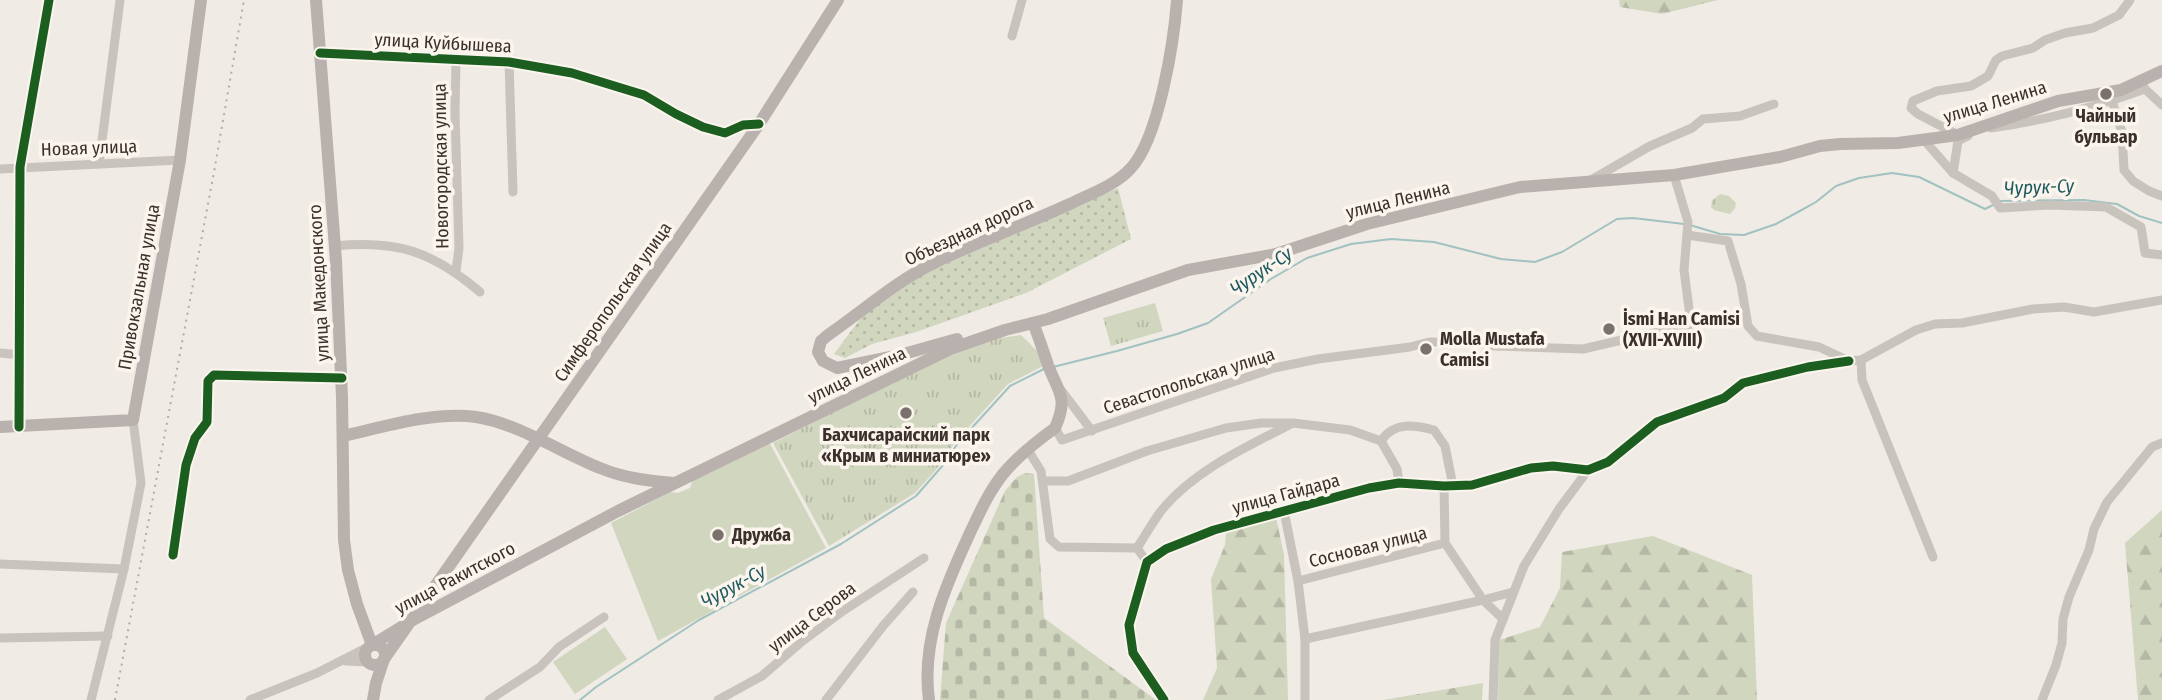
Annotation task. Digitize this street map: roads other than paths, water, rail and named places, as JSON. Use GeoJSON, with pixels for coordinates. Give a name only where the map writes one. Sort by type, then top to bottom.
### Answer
{"type":"FeatureCollection","features":[{"type":"Feature","properties":{"kind":"main road","name":"Привокзальная улица"},"geometry":{"type":"LineString","coordinates":[[133,420],[180,160],[201,0]]}},
{"type":"Feature","properties":{"kind":"main road","name":"улица Македонского"},"geometry":{"type":"LineString","coordinates":[[316,0],[335,246],[342,379],[344,540],[357,604],[372,645]]}},
{"type":"Feature","properties":{"kind":"main road","name":"Симферопольская улица"},"geometry":{"type":"LineString","coordinates":[[373,699],[384,659],[759,124],[838,0]]}},
{"type":"Feature","properties":{"kind":"main road","name":"Объездная дорога"},"geometry":{"type":"LineString","coordinates":[[1005,330],[977,333],[900,355],[837,368],[823,361],[818,352],[821,341],[828,335],[933,263],[1014,230],[1112,183],[1130,170],[1148,141],[1159,105],[1175,26],[1177,0]]}},
{"type":"Feature","properties":{"kind":"main road","name":"улица Ленина"},"geometry":{"type":"LineString","coordinates":[[674,483],[950,349],[1188,270],[1276,254],[1367,224],[1520,187],[1674,175],[1780,157],[1820,146],[1898,143],[1958,135],[2058,101],[2143,85],[2162,71]]}},
{"type":"Feature","properties":{"kind":"main road"},"geometry":{"type":"LineString","coordinates":[[929,700],[927,674],[931,638],[943,593],[990,491],[1004,472],[1055,428],[1059,418],[1061,389],[1049,368],[1033,323]]}},
{"type":"Feature","properties":{"kind":"main road"},"geometry":{"type":"LineString","coordinates":[[343,436],[391,425],[460,415],[478,417],[538,439],[628,482],[632,493],[629,501],[618,511]]}},
{"type":"Feature","properties":{"kind":"main road"},"geometry":{"type":"LineString","coordinates":[[0,427],[133,420]]}},
{"type":"Feature","properties":{"kind":"main road"},"geometry":{"type":"LineString","coordinates":[[616,474],[674,483]]}},
{"type":"Feature","properties":{"kind":"main road","name":"улица Ракитского"},"geometry":{"type":"LineString","coordinates":[[372,645],[411,621],[674,483]]}},
{"type":"Feature","properties":{"kind":"main road"},"geometry":{"type":"LineString","coordinates":[[367,662],[376,665],[384,659],[385,652],[382,647],[372,645],[365,652],[373,699]]}},
{"type":"Feature","properties":{"kind":"street"},"geometry":{"type":"LineString","coordinates":[[19,426],[20,167],[49,0]]}},
{"type":"Feature","properties":{"kind":"street"},"geometry":{"type":"LineString","coordinates":[[99,164],[120,0]]}},
{"type":"Feature","properties":{"kind":"street"},"geometry":{"type":"LineString","coordinates":[[1012,36],[1023,0]]}},
{"type":"Feature","properties":{"kind":"street"},"geometry":{"type":"LineString","coordinates":[[1958,135],[1918,114],[1911,107],[1913,101],[1937,91],[1971,86],[1988,76],[1996,60],[2002,56],[2033,48],[2045,40],[2065,33],[2093,28],[2119,15],[2130,0]]}},
{"type":"Feature","properties":{"kind":"street","name":"улица Куйбышева"},"geometry":{"type":"LineString","coordinates":[[320,53],[509,62],[572,73],[644,96],[703,127],[725,133],[743,125],[759,124]]}},
{"type":"Feature","properties":{"kind":"street","name":"Новогородская улица"},"geometry":{"type":"LineString","coordinates":[[335,246],[364,243],[396,246],[419,253],[456,271],[459,248],[456,59]]}},
{"type":"Feature","properties":{"kind":"street"},"geometry":{"type":"LineString","coordinates":[[509,62],[513,192]]}},
{"type":"Feature","properties":{"kind":"street"},"geometry":{"type":"LineString","coordinates":[[1953,173],[1958,141],[1981,130],[2042,121],[2112,101],[2143,85],[2162,105]]}},
{"type":"Feature","properties":{"kind":"street"},"geometry":{"type":"LineString","coordinates":[[2112,101],[2122,132],[2124,170],[2133,181],[2162,196]]}},
{"type":"Feature","properties":{"kind":"street"},"geometry":{"type":"LineString","coordinates":[[1589,181],[1650,146],[1692,128],[1703,119],[1740,116],[1774,104]]}},
{"type":"Feature","properties":{"kind":"street"},"geometry":{"type":"LineString","coordinates":[[1924,140],[1953,173],[1992,196],[2000,208],[2062,205],[2106,207],[2141,227],[2145,253],[2162,255]]}},
{"type":"Feature","properties":{"kind":"street","name":"Новая улица"},"geometry":{"type":"LineString","coordinates":[[0,169],[180,160]]}},
{"type":"Feature","properties":{"kind":"street","name":"Севастопольская улица"},"geometry":{"type":"LineString","coordinates":[[1055,428],[1062,440],[1274,368],[1318,359],[1429,342],[1583,349],[1691,324],[1684,270],[1688,229],[1674,175]]}},
{"type":"Feature","properties":{"kind":"street"},"geometry":{"type":"LineString","coordinates":[[1688,229],[1728,241],[1741,284],[1748,326],[1757,336],[1819,347],[1849,361]]}},
{"type":"Feature","properties":{"kind":"street"},"geometry":{"type":"LineString","coordinates":[[456,271],[480,292]]}},
{"type":"Feature","properties":{"kind":"street"},"geometry":{"type":"LineString","coordinates":[[1493,700],[1495,639],[1524,566],[1559,509],[1588,470],[1608,462],[1657,422],[1724,398],[1743,383],[1808,367],[1861,360],[1916,330],[1936,324],[1962,323],[2033,309],[2064,307],[2094,312],[2162,300]]}},
{"type":"Feature","properties":{"kind":"street"},"geometry":{"type":"LineString","coordinates":[[0,352],[21,355]]}},
{"type":"Feature","properties":{"kind":"street"},"geometry":{"type":"LineString","coordinates":[[1861,360],[1862,380],[1933,558]]}},
{"type":"Feature","properties":{"kind":"street"},"geometry":{"type":"LineString","coordinates":[[173,555],[186,464],[195,438],[207,422],[208,381],[214,375],[342,379]]}},
{"type":"Feature","properties":{"kind":"street"},"geometry":{"type":"LineString","coordinates":[[1061,389],[1092,431]]}},
{"type":"Feature","properties":{"kind":"street"},"geometry":{"type":"LineString","coordinates":[[92,700],[124,569],[141,483],[133,420]]}},
{"type":"Feature","properties":{"kind":"street"},"geometry":{"type":"LineString","coordinates":[[1138,548],[1161,512],[1186,485],[1244,448],[1293,423]]}},
{"type":"Feature","properties":{"kind":"street"},"geometry":{"type":"LineString","coordinates":[[1043,481],[1068,481],[1147,451],[1226,428],[1293,423],[1350,430],[1381,441],[1398,469],[1399,483]]}},
{"type":"Feature","properties":{"kind":"street"},"geometry":{"type":"LineString","coordinates":[[1381,441],[1387,433],[1399,426],[1416,426],[1434,430],[1445,446],[1448,486],[1445,543],[1483,600],[1503,620]]}},
{"type":"Feature","properties":{"kind":"street"},"geometry":{"type":"LineString","coordinates":[[2042,700],[2062,643],[2063,619],[2069,597],[2089,550],[2098,520],[2107,502],[2126,478],[2152,447],[2162,443]]}},
{"type":"Feature","properties":{"kind":"street"},"geometry":{"type":"LineString","coordinates":[[1028,450],[1041,471],[1050,540],[1059,547],[1138,548]]}},
{"type":"Feature","properties":{"kind":"street","name":"улица Гайдара"},"geometry":{"type":"LineString","coordinates":[[1147,562],[1166,549],[1214,530],[1369,488],[1399,483],[1472,485],[1531,468],[1588,470]]}},
{"type":"Feature","properties":{"kind":"street"},"geometry":{"type":"LineString","coordinates":[[1284,511],[1298,581],[1305,639],[1305,700]]}},
{"type":"Feature","properties":{"kind":"street","name":"Сосновая улица"},"geometry":{"type":"LineString","coordinates":[[1298,581],[1445,543]]}},
{"type":"Feature","properties":{"kind":"street"},"geometry":{"type":"LineString","coordinates":[[1138,548],[1147,562],[1129,625],[1133,653],[1164,700]]}},
{"type":"Feature","properties":{"kind":"street","name":"улица Серова"},"geometry":{"type":"LineString","coordinates":[[718,700],[762,676],[843,611],[924,558]]}},
{"type":"Feature","properties":{"kind":"street"},"geometry":{"type":"LineString","coordinates":[[0,564],[124,569]]}},
{"type":"Feature","properties":{"kind":"street"},"geometry":{"type":"LineString","coordinates":[[826,700],[883,626],[914,592]]}},
{"type":"Feature","properties":{"kind":"street"},"geometry":{"type":"LineString","coordinates":[[1305,639],[1513,592]]}},
{"type":"Feature","properties":{"kind":"street"},"geometry":{"type":"LineString","coordinates":[[489,700],[540,667],[559,647],[604,617]]}},
{"type":"Feature","properties":{"kind":"street"},"geometry":{"type":"LineString","coordinates":[[0,638],[108,636]]}},
{"type":"Feature","properties":{"kind":"street","name":"улица Ракитского"},"geometry":{"type":"LineString","coordinates":[[250,700],[338,663],[372,645]]}},
{"type":"Feature","properties":{"kind":"street"},"geometry":{"type":"LineString","coordinates":[[338,663],[354,660],[367,662]]}},
{"type":"Feature","properties":{"kind":"waterway","name":"Чурук-Су"},"geometry":{"type":"LineString","coordinates":[[1690,225],[1720,234],[1744,235],[1776,224],[1816,202],[1836,186],[1859,178],[1892,173],[1919,177],[1985,209],[1995,204]]}},
{"type":"Feature","properties":{"kind":"waterway","name":"Чурук-Су"},"geometry":{"type":"LineString","coordinates":[[2000,201],[2084,200],[2117,204],[2139,216],[2162,223]]}},
{"type":"Feature","properties":{"kind":"waterway","name":"Чурук-Су"},"geometry":{"type":"LineString","coordinates":[[1053,367],[1177,334],[1208,323],[1271,279],[1307,258],[1351,244],[1391,239],[1434,242],[1501,259],[1535,262],[1562,252],[1617,219],[1633,218],[1684,224]]}},
{"type":"Feature","properties":{"kind":"waterway","name":"Чурук-Су"},"geometry":{"type":"LineString","coordinates":[[580,700],[699,620],[841,544],[916,496],[958,443],[1010,386],[1044,369]]}},
{"type":"Feature","properties":{"kind":"railway"},"geometry":{"type":"LineString","coordinates":[[115,700],[244,0]]}},
{"type":"Feature","properties":{"kind":"place","name":"Чайный бульвар"},"geometry":{"type":"Point","coordinates":[2106,94]}},
{"type":"Feature","properties":{"kind":"place","name":"İsmi Han Camisi (XVII-XVIII)"},"geometry":{"type":"Point","coordinates":[1609,329]}},
{"type":"Feature","properties":{"kind":"place","name":"Molla Mustafa Camisi"},"geometry":{"type":"Point","coordinates":[1426,349]}},
{"type":"Feature","properties":{"kind":"place","name":"Бахчисарайский парк «Крым в миниатюре»"},"geometry":{"type":"Point","coordinates":[906,413]}},
{"type":"Feature","properties":{"kind":"place","name":"Дружба"},"geometry":{"type":"Point","coordinates":[718,535]}}]}
